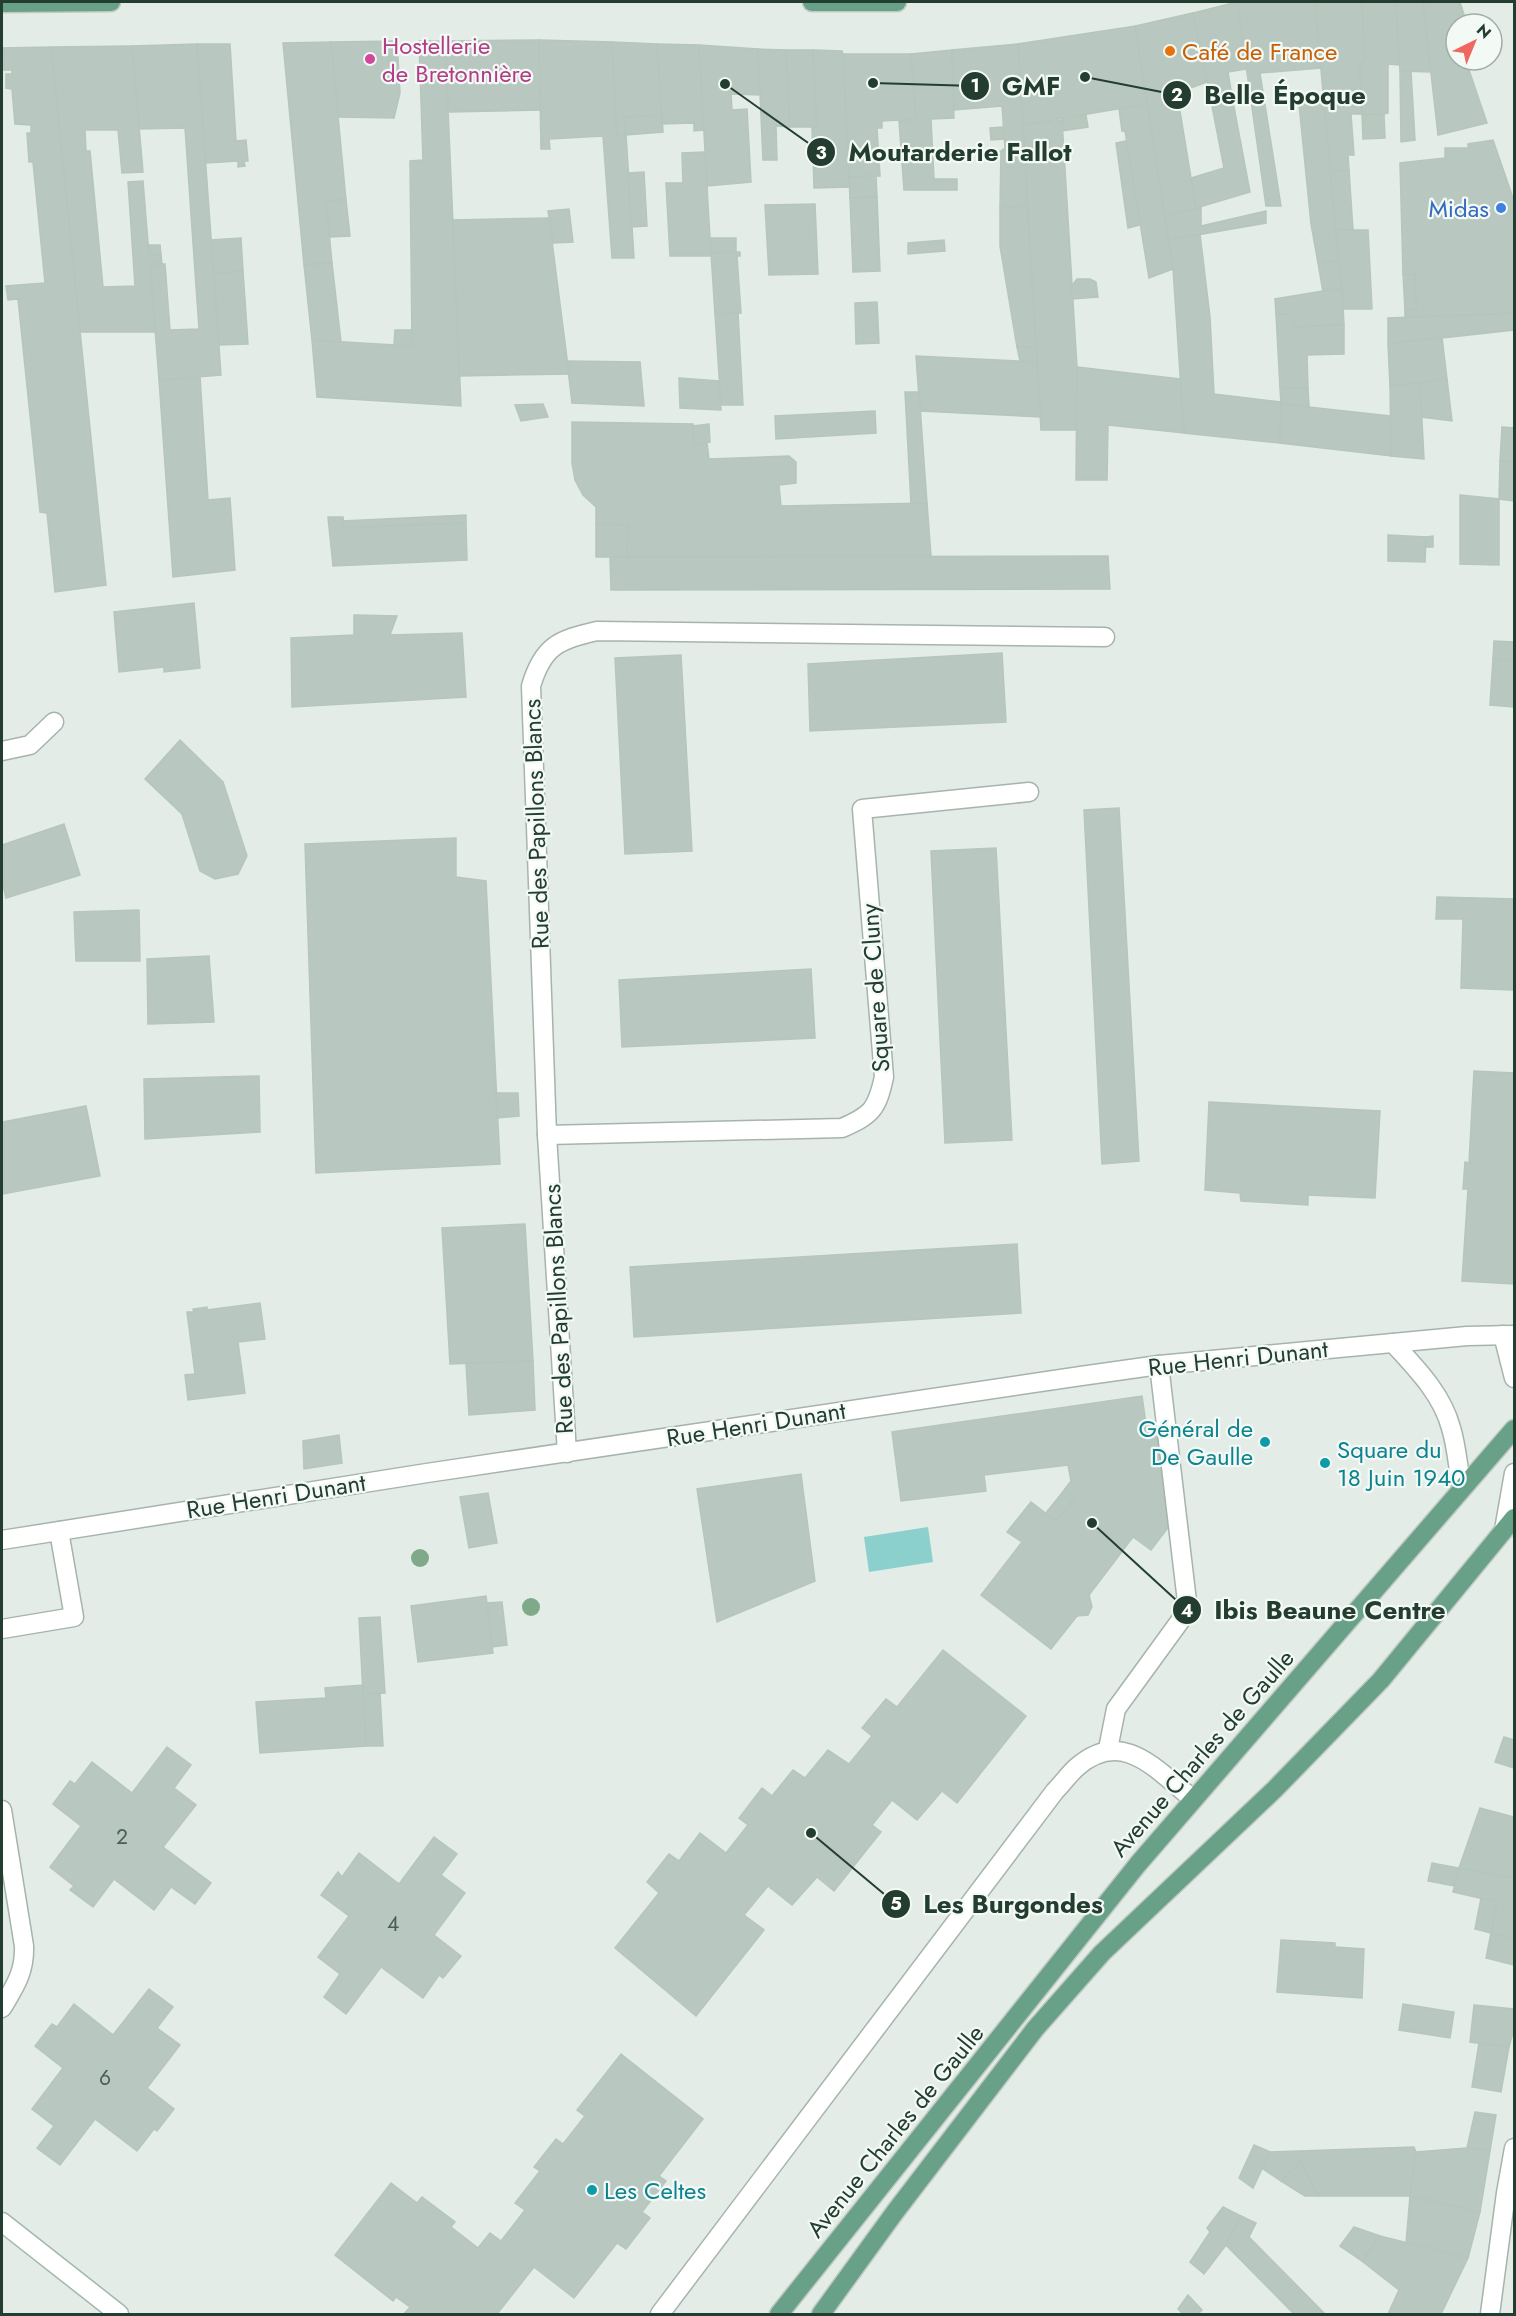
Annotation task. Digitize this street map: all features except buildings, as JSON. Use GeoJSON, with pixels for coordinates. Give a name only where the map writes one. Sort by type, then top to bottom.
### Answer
{"type":"FeatureCollection","features":[{"type":"Feature","properties":{"kind":"main road"},"geometry":{"type":"LineString","coordinates":[[2,3],[111,2]]}},
{"type":"Feature","properties":{"kind":"main road"},"geometry":{"type":"LineString","coordinates":[[812,2],[897,2]]}},
{"type":"Feature","properties":{"kind":"main road","name":"Avenue Charles de Gaulle"},"geometry":{"type":"LineString","coordinates":[[779,2314],[1138,1864],[1515,1429]]}},
{"type":"Feature","properties":{"kind":"main road","name":"Avenue Charles de Gaulle"},"geometry":{"type":"LineString","coordinates":[[820,2314],[1035,2029],[1102,1953],[1275,1789],[1381,1680],[1509,1524]]}},
{"type":"Feature","properties":{"kind":"street","name":"Rue des Papillons Blancs"},"geometry":{"type":"LineString","coordinates":[[567,1453],[547,1135],[531,686],[538,665],[549,650],[573,637],[597,631],[1105,637]]}},
{"type":"Feature","properties":{"kind":"street"},"geometry":{"type":"LineString","coordinates":[[2,750],[30,745],[54,723]]}},
{"type":"Feature","properties":{"kind":"street","name":"Square de Cluny"},"geometry":{"type":"LineString","coordinates":[[547,1135],[842,1128],[864,1119],[878,1101],[884,1077],[862,808],[1029,792]]}},
{"type":"Feature","properties":{"kind":"street"},"geometry":{"type":"LineString","coordinates":[[1509,1335],[1515,1378]]}},
{"type":"Feature","properties":{"kind":"street","name":"Rue Henri Dunant"},"geometry":{"type":"LineString","coordinates":[[2,1540],[427,1473],[1160,1365],[1393,1343],[1509,1335]]}},
{"type":"Feature","properties":{"kind":"street"},"geometry":{"type":"LineString","coordinates":[[1393,1343],[1427,1381],[1441,1403],[1451,1427],[1462,1489]]}},
{"type":"Feature","properties":{"kind":"street"},"geometry":{"type":"LineString","coordinates":[[1108,1749],[1116,1709],[1188,1610],[1160,1365]]}},
{"type":"Feature","properties":{"kind":"street"},"geometry":{"type":"LineString","coordinates":[[1509,1524],[1515,1473]]}},
{"type":"Feature","properties":{"kind":"street"},"geometry":{"type":"LineString","coordinates":[[2,1629],[74,1617],[59,1531]]}},
{"type":"Feature","properties":{"kind":"street"},"geometry":{"type":"LineString","coordinates":[[660,2314],[1055,1791],[1078,1766],[1108,1749],[1131,1752],[1193,1799]]}},
{"type":"Feature","properties":{"kind":"street"},"geometry":{"type":"LineString","coordinates":[[2,1810],[24,1946],[24,1964],[15,1987],[2,2008]]}},
{"type":"Feature","properties":{"kind":"street"},"geometry":{"type":"LineString","coordinates":[[1490,2314],[1515,2148]]}},
{"type":"Feature","properties":{"kind":"street"},"geometry":{"type":"LineString","coordinates":[[2,2222],[119,2314]]}},
{"type":"Feature","properties":{"kind":"water"},"geometry":{"type":"Polygon","coordinates":[[[928,1527],[933,1562],[869,1572],[864,1537],[928,1527]]]}},
{"type":"Feature","properties":{"kind":"place","name":"Café de France"},"geometry":{"type":"Point","coordinates":[1170,51]}},
{"type":"Feature","properties":{"kind":"place","name":"Hostellerie de Bretonnière"},"geometry":{"type":"Point","coordinates":[370,59]}},
{"type":"Feature","properties":{"kind":"place","name":"Belle Époque"},"geometry":{"type":"Point","coordinates":[1085,77]}},
{"type":"Feature","properties":{"kind":"place","name":"GMF"},"geometry":{"type":"Point","coordinates":[873,83]}},
{"type":"Feature","properties":{"kind":"place","name":"Moutarderie Fallot"},"geometry":{"type":"Point","coordinates":[725,84]}},
{"type":"Feature","properties":{"kind":"place","name":"Midas"},"geometry":{"type":"Point","coordinates":[1501,208]}},
{"type":"Feature","properties":{"kind":"place","name":"Général de De Gaulle"},"geometry":{"type":"Point","coordinates":[1265,1442]}},
{"type":"Feature","properties":{"kind":"place","name":"Square du 18 Juin 1940"},"geometry":{"type":"Point","coordinates":[1325,1463]}},
{"type":"Feature","properties":{"kind":"place","name":"Ibis Beaune Centre"},"geometry":{"type":"Point","coordinates":[1092,1523]}},
{"type":"Feature","properties":{"kind":"place","name":"Les Burgondes"},"geometry":{"type":"Point","coordinates":[811,1833]}},
{"type":"Feature","properties":{"kind":"place","name":"Les Celtes"},"geometry":{"type":"Point","coordinates":[592,2190]}}]}
